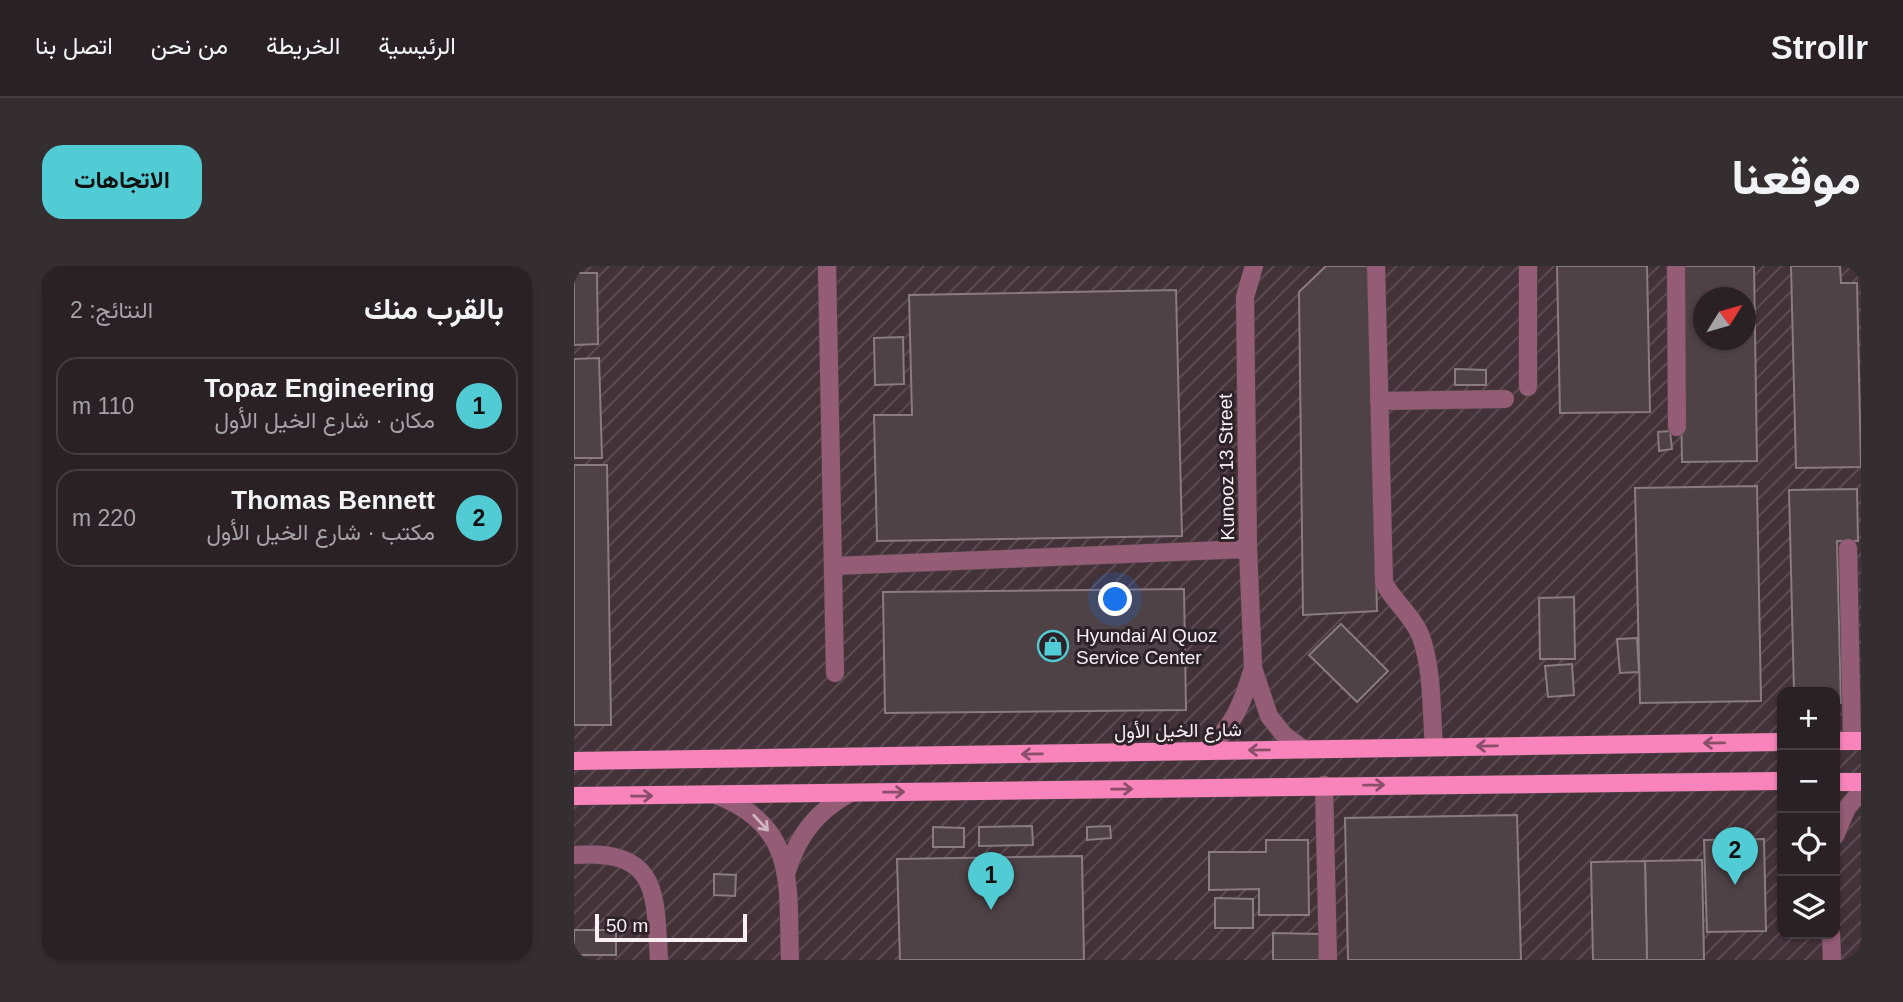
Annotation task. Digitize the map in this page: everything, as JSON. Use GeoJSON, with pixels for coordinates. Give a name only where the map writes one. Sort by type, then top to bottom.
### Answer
{"type":"FeatureCollection","features":[{"type":"Feature","properties":{"kind":"main road","name":"شارع الخيل الأول"},"geometry":{"type":"LineString","coordinates":[[574,761],[1777,742]]}},
{"type":"Feature","properties":{"kind":"main road"},"geometry":{"type":"LineString","coordinates":[[574,796],[1324,785],[1777,782]]}},
{"type":"Feature","properties":{"kind":"main road"},"geometry":{"type":"LineString","coordinates":[[1840,782],[1861,782]]}},
{"type":"Feature","properties":{"kind":"street"},"geometry":{"type":"LineString","coordinates":[[827,266],[835,673]]}},
{"type":"Feature","properties":{"kind":"street","name":"Kunooz 13 Street"},"geometry":{"type":"LineString","coordinates":[[1254,266],[1245,297],[1248,549],[1253,668],[1269,716],[1283,735],[1303,749]]}},
{"type":"Feature","properties":{"kind":"street"},"geometry":{"type":"LineString","coordinates":[[1376,266],[1384,583],[1421,635],[1428,670],[1434,746]]}},
{"type":"Feature","properties":{"kind":"street"},"geometry":{"type":"LineString","coordinates":[[1528,266],[1528,387]]}},
{"type":"Feature","properties":{"kind":"street"},"geometry":{"type":"LineString","coordinates":[[1676,266],[1677,427]]}},
{"type":"Feature","properties":{"kind":"street"},"geometry":{"type":"LineString","coordinates":[[1379,401],[1505,399]]}},
{"type":"Feature","properties":{"kind":"street"},"geometry":{"type":"LineString","coordinates":[[1848,548],[1849,741]]}},
{"type":"Feature","properties":{"kind":"street"},"geometry":{"type":"LineString","coordinates":[[834,566],[1248,549]]}},
{"type":"Feature","properties":{"kind":"street","name":"Kunooz 13 Street"},"geometry":{"type":"LineString","coordinates":[[1205,751],[1232,723],[1253,668]]}},
{"type":"Feature","properties":{"kind":"street"},"geometry":{"type":"LineString","coordinates":[[1324,785],[1328,960]]}},
{"type":"Feature","properties":{"kind":"street"},"geometry":{"type":"LineString","coordinates":[[1840,824],[1847,808],[1861,791]]}},
{"type":"Feature","properties":{"kind":"street"},"geometry":{"type":"LineString","coordinates":[[787,871],[799,839],[809,824],[835,801],[850,793]]}},
{"type":"Feature","properties":{"kind":"street"},"geometry":{"type":"LineString","coordinates":[[716,795],[733,801],[762,823],[778,845],[787,871],[790,960]]}},
{"type":"Feature","properties":{"kind":"street"},"geometry":{"type":"LineString","coordinates":[[574,855],[613,855],[630,862],[644,875],[653,892],[659,960]]}},
{"type":"Feature","properties":{"kind":"street"},"geometry":{"type":"LineString","coordinates":[[1831,939],[1832,960]]}},
{"type":"Feature","properties":{"kind":"shaded area"},"geometry":{"type":"Polygon","coordinates":[[[574,266],[1861,266],[1861,960],[574,960],[574,266]]]}},
{"type":"Feature","properties":{"kind":"building"},"geometry":{"type":"Polygon","coordinates":[[[1326,266],[1368,266],[1377,611],[1303,615],[1299,292],[1326,266]]]}},
{"type":"Feature","properties":{"kind":"building"},"geometry":{"type":"Polygon","coordinates":[[[1557,266],[1647,266],[1650,412],[1560,413],[1557,266]]]}},
{"type":"Feature","properties":{"kind":"building"},"geometry":{"type":"Polygon","coordinates":[[[1679,266],[1754,266],[1754,287],[1693,287],[1693,350],[1755,350],[1757,461],[1682,462],[1679,266]]]}},
{"type":"Feature","properties":{"kind":"building"},"geometry":{"type":"Polygon","coordinates":[[[1791,266],[1840,266],[1841,283],[1857,283],[1861,467],[1796,468],[1791,266]]]}},
{"type":"Feature","properties":{"kind":"building"},"geometry":{"type":"Polygon","coordinates":[[[574,273],[597,273],[598,344],[574,345],[574,273]]]}},
{"type":"Feature","properties":{"kind":"building"},"geometry":{"type":"Polygon","coordinates":[[[1176,290],[1182,536],[877,541],[874,415],[912,415],[909,295],[1176,290]]]}},
{"type":"Feature","properties":{"kind":"building"},"geometry":{"type":"Polygon","coordinates":[[[903,337],[904,384],[875,385],[874,338],[903,337]]]}},
{"type":"Feature","properties":{"kind":"building"},"geometry":{"type":"Polygon","coordinates":[[[599,358],[602,458],[574,458],[574,359],[599,358]]]}},
{"type":"Feature","properties":{"kind":"building"},"geometry":{"type":"Polygon","coordinates":[[[1455,369],[1486,370],[1486,385],[1455,385],[1455,369]]]}},
{"type":"Feature","properties":{"kind":"building"},"geometry":{"type":"Polygon","coordinates":[[[1670,431],[1672,449],[1659,451],[1658,432],[1670,431]]]}},
{"type":"Feature","properties":{"kind":"building"},"geometry":{"type":"Polygon","coordinates":[[[574,465],[607,465],[611,725],[574,725],[574,465]]]}},
{"type":"Feature","properties":{"kind":"building"},"geometry":{"type":"Polygon","coordinates":[[[1757,486],[1761,701],[1640,703],[1635,488],[1757,486]]]}},
{"type":"Feature","properties":{"kind":"building"},"geometry":{"type":"Polygon","coordinates":[[[1857,489],[1858,541],[1837,541],[1841,703],[1840,687],[1794,687],[1789,490],[1857,489]]]}},
{"type":"Feature","properties":{"kind":"building"},"geometry":{"type":"Polygon","coordinates":[[[1184,589],[1186,710],[885,713],[883,592],[1184,589]]]}},
{"type":"Feature","properties":{"kind":"building"},"geometry":{"type":"Polygon","coordinates":[[[1574,597],[1575,659],[1540,659],[1539,598],[1574,597]]]}},
{"type":"Feature","properties":{"kind":"building"},"geometry":{"type":"Polygon","coordinates":[[[1341,624],[1388,671],[1357,702],[1309,655],[1341,624]]]}},
{"type":"Feature","properties":{"kind":"building"},"geometry":{"type":"Polygon","coordinates":[[[1637,638],[1639,672],[1620,673],[1617,639],[1637,638]]]}},
{"type":"Feature","properties":{"kind":"building"},"geometry":{"type":"Polygon","coordinates":[[[1572,664],[1574,695],[1548,697],[1545,666],[1572,664]]]}},
{"type":"Feature","properties":{"kind":"building"},"geometry":{"type":"Polygon","coordinates":[[[1517,815],[1521,960],[1348,960],[1345,818],[1517,815]]]}},
{"type":"Feature","properties":{"kind":"building"},"geometry":{"type":"Polygon","coordinates":[[[1032,826],[1033,845],[979,846],[979,827],[1032,826]]]}},
{"type":"Feature","properties":{"kind":"building"},"geometry":{"type":"Polygon","coordinates":[[[1110,826],[1111,838],[1087,840],[1087,827],[1110,826]]]}},
{"type":"Feature","properties":{"kind":"building"},"geometry":{"type":"Polygon","coordinates":[[[933,827],[964,828],[964,847],[933,847],[933,827]]]}},
{"type":"Feature","properties":{"kind":"building"},"geometry":{"type":"Polygon","coordinates":[[[1764,839],[1766,931],[1707,932],[1704,840],[1764,839]]]}},
{"type":"Feature","properties":{"kind":"building"},"geometry":{"type":"Polygon","coordinates":[[[1266,840],[1308,840],[1309,915],[1259,915],[1259,889],[1209,890],[1209,852],[1266,852],[1266,840]]]}},
{"type":"Feature","properties":{"kind":"building"},"geometry":{"type":"Polygon","coordinates":[[[1082,856],[1084,960],[900,960],[897,859],[1082,856]]]}},
{"type":"Feature","properties":{"kind":"building"},"geometry":{"type":"Polygon","coordinates":[[[1702,860],[1704,960],[1647,960],[1645,861],[1702,860]]]}},
{"type":"Feature","properties":{"kind":"building"},"geometry":{"type":"Polygon","coordinates":[[[1645,861],[1647,960],[1593,960],[1591,862],[1645,861]]]}},
{"type":"Feature","properties":{"kind":"building"},"geometry":{"type":"Polygon","coordinates":[[[714,874],[736,875],[735,896],[714,895],[714,874]]]}},
{"type":"Feature","properties":{"kind":"building"},"geometry":{"type":"Polygon","coordinates":[[[1215,898],[1253,899],[1253,928],[1215,928],[1215,898]]]}},
{"type":"Feature","properties":{"kind":"building"},"geometry":{"type":"Polygon","coordinates":[[[574,930],[616,930],[616,955],[574,955],[574,930]]]}},
{"type":"Feature","properties":{"kind":"building"},"geometry":{"type":"Polygon","coordinates":[[[1273,933],[1320,934],[1319,960],[1273,960],[1273,933]]]}},
{"type":"Feature","properties":{"kind":"place","name":"Hyundai Al Quoz Service Center"},"geometry":{"type":"Point","coordinates":[1053,646]}},
{"type":"Feature","properties":{"kind":"place","name":"Thomas Bennett"},"geometry":{"type":"Point","coordinates":[1735,885]}},
{"type":"Feature","properties":{"kind":"place","name":"Topaz Engineering"},"geometry":{"type":"Point","coordinates":[991,910]}}]}
